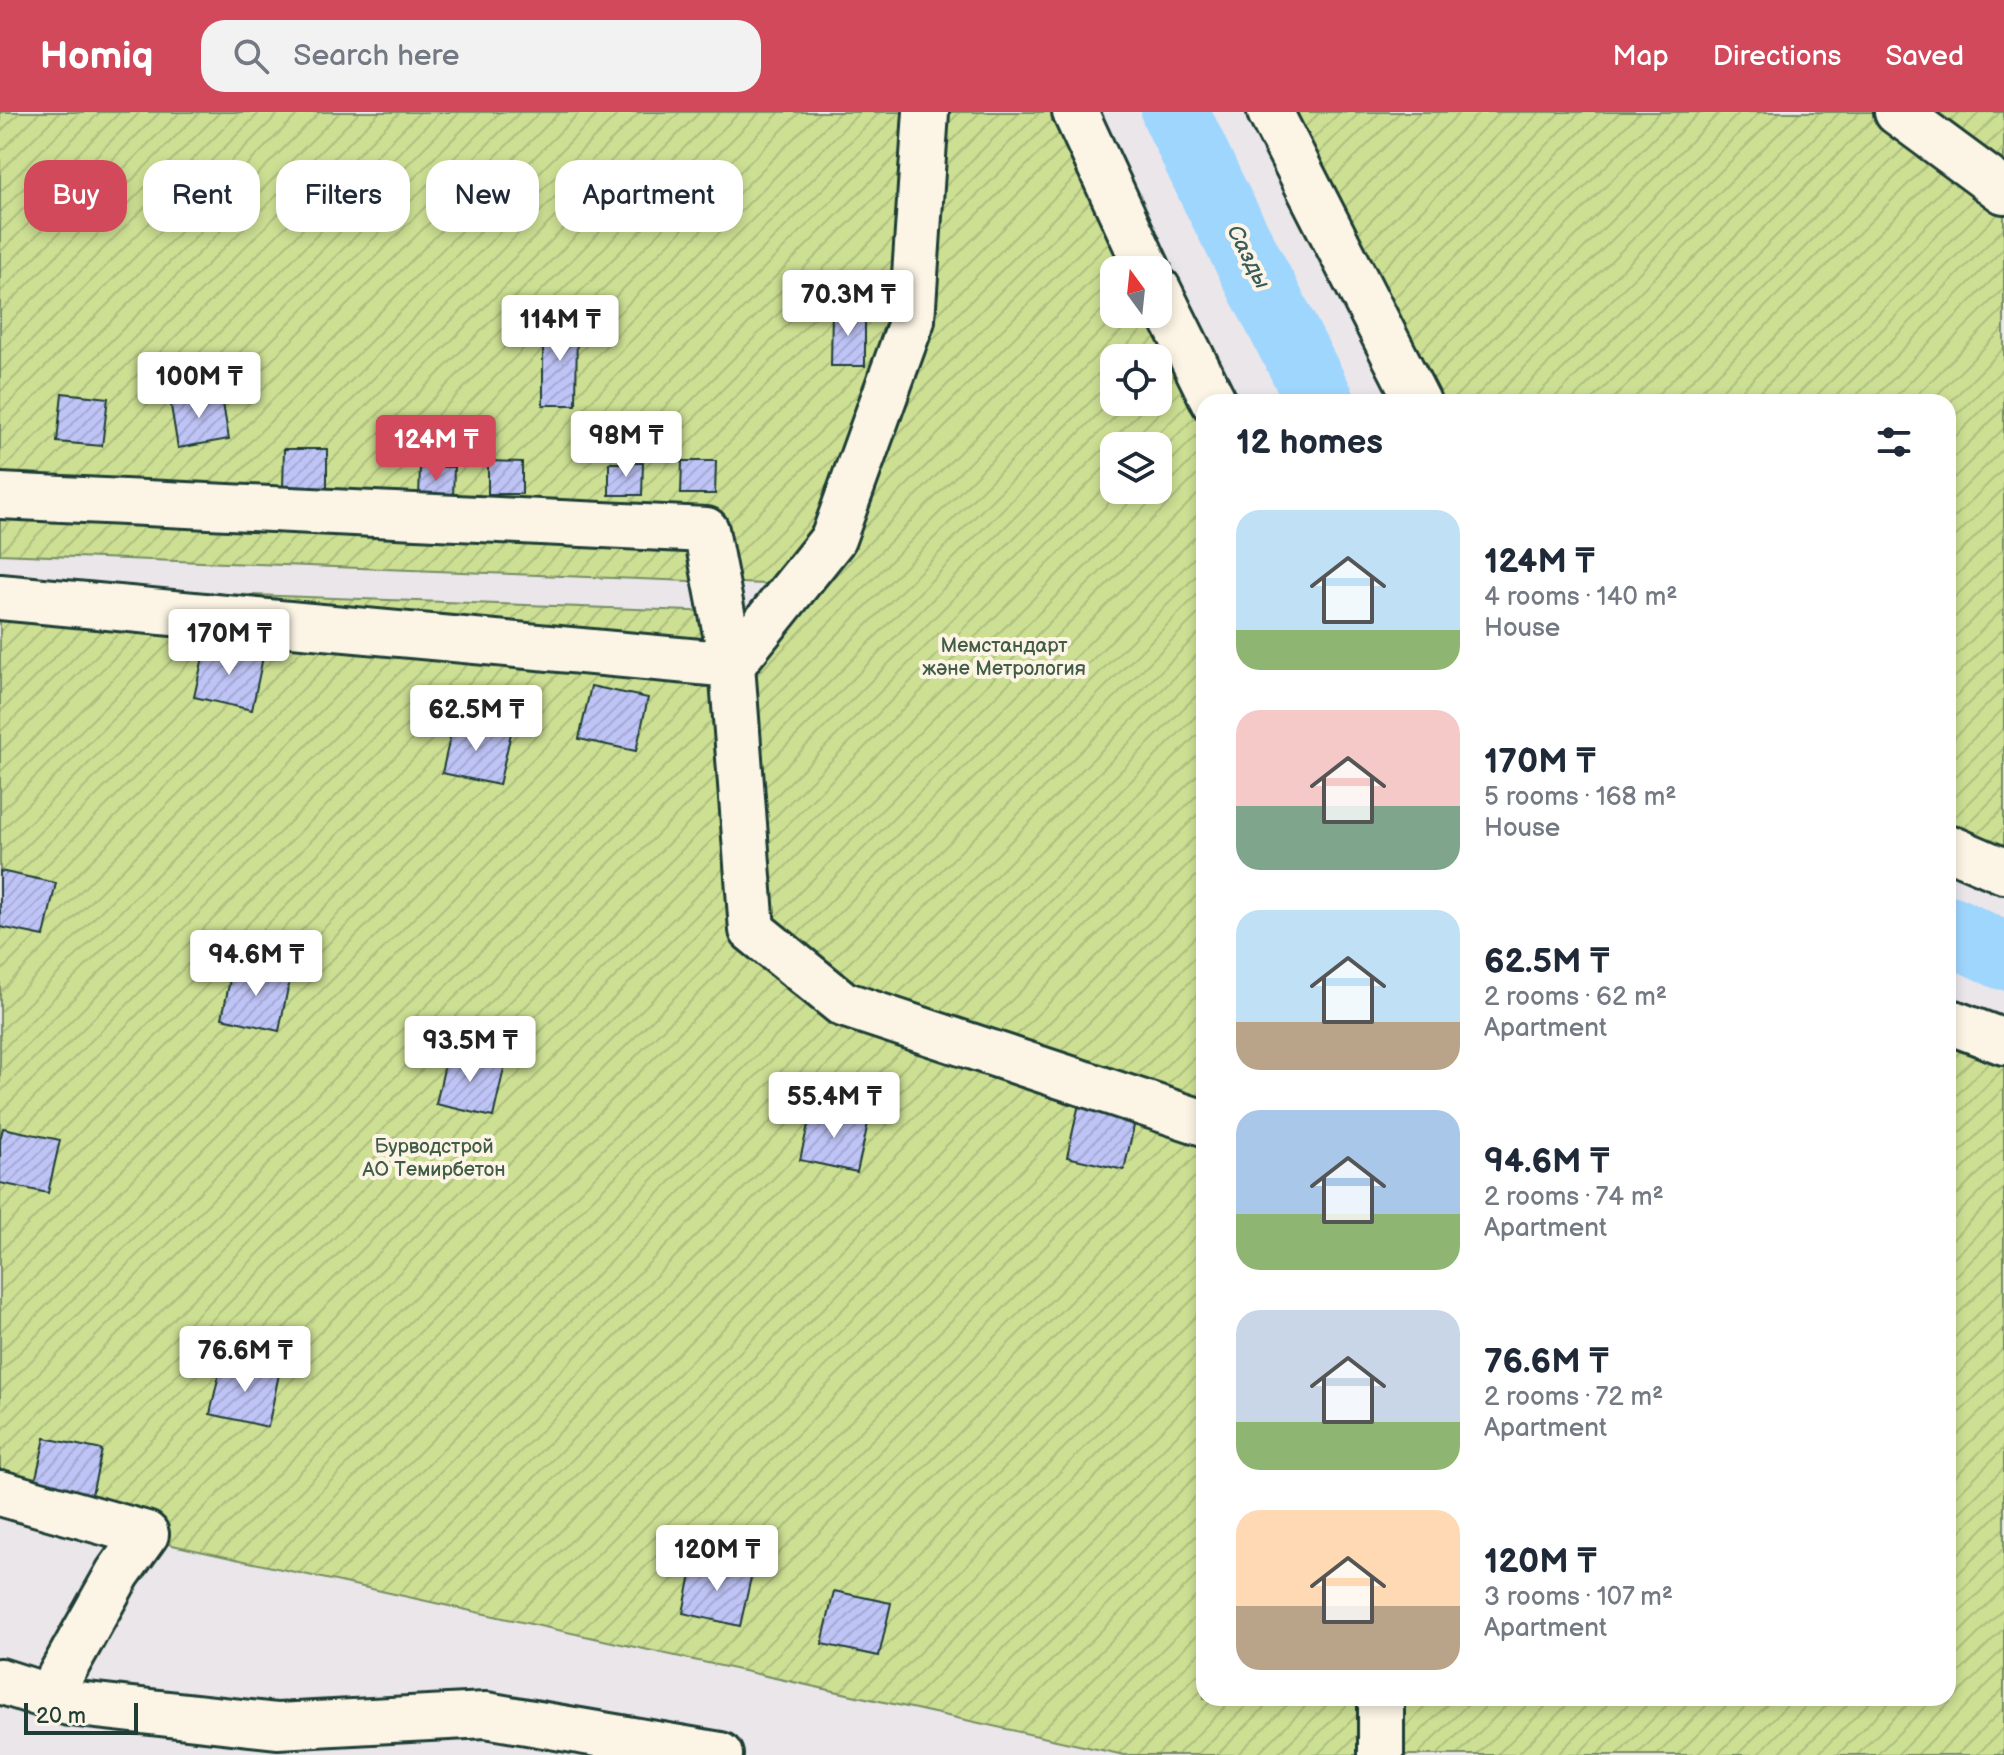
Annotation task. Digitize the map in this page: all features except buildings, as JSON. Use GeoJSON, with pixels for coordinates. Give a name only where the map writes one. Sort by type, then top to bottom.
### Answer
{"type":"FeatureCollection","features":[{"type":"Feature","properties":{"kind":"lane"},"geometry":{"type":"LineString","coordinates":[[732,665],[833,539],[912,320],[926,112]]}},
{"type":"Feature","properties":{"kind":"lane"},"geometry":{"type":"LineString","coordinates":[[1075,112],[1142,256]]}},
{"type":"Feature","properties":{"kind":"lane"},"geometry":{"type":"LineString","coordinates":[[1270,112],[1414,394]]}},
{"type":"Feature","properties":{"kind":"lane"},"geometry":{"type":"LineString","coordinates":[[1897,112],[2004,191]]}},
{"type":"Feature","properties":{"kind":"lane"},"geometry":{"type":"LineString","coordinates":[[1172,317],[1210,394]]}},
{"type":"Feature","properties":{"kind":"lane"},"geometry":{"type":"LineString","coordinates":[[0,496],[706,530],[732,665],[752,930],[843,1004],[1196,1120]]}},
{"type":"Feature","properties":{"kind":"lane"},"geometry":{"type":"LineString","coordinates":[[0,597],[732,665]]}},
{"type":"Feature","properties":{"kind":"lane"},"geometry":{"type":"LineString","coordinates":[[1956,850],[2004,871]]}},
{"type":"Feature","properties":{"kind":"lane"},"geometry":{"type":"LineString","coordinates":[[1956,1024],[2004,1042]]}},
{"type":"Feature","properties":{"kind":"lane"},"geometry":{"type":"LineString","coordinates":[[0,1493],[146,1534],[118,1573],[49,1696]]}},
{"type":"Feature","properties":{"kind":"lane"},"geometry":{"type":"LineString","coordinates":[[0,1681],[69,1703],[277,1726],[486,1715],[720,1755]]}},
{"type":"Feature","properties":{"kind":"lane"},"geometry":{"type":"LineString","coordinates":[[1381,1706],[1381,1755]]}},
{"type":"Feature","properties":{"kind":"green space","name":"Бурводстрой АО Темирбетон"},"geometry":{"type":"Polygon","coordinates":[[[0,112],[1077,112],[1147,256],[1100,256],[1100,328],[1165,328],[1200,394],[1196,394],[1196,1706],[1956,1706],[1956,1038],[2004,1059],[2004,1755],[1124,1755],[0,1507],[0,586],[801,615],[766,584],[0,554],[0,112]]]}},
{"type":"Feature","properties":{"kind":"green space"},"geometry":{"type":"Polygon","coordinates":[[[1281,112],[2004,112],[2004,874],[1956,853],[1956,394],[1425,394],[1281,112]]]}},
{"type":"Feature","properties":{"kind":"waterway","name":"Сазды"},"geometry":{"type":"LineString","coordinates":[[1175,112],[1317,394]]}},
{"type":"Feature","properties":{"kind":"waterway","name":"Сазды"},"geometry":{"type":"LineString","coordinates":[[1956,933],[2004,956]]}},
{"type":"Feature","properties":{"kind":"park label","name":"Мемстандарт және Метрология"},"geometry":{"type":"Point","coordinates":[1004,658]}}]}
